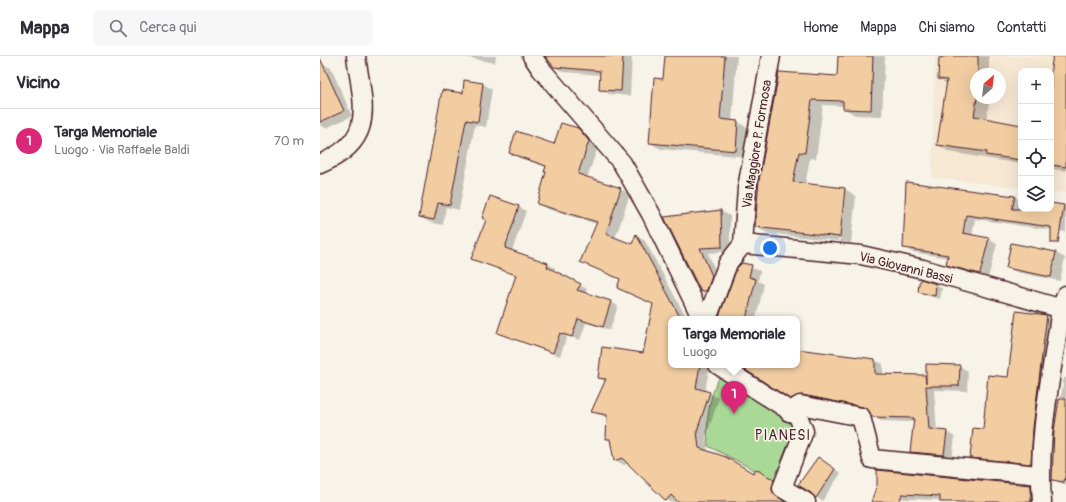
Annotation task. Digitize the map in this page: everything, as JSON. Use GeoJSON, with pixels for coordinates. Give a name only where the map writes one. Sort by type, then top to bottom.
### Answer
{"type":"FeatureCollection","features":[{"type":"Feature","properties":{"kind":"street"},"geometry":{"type":"LineString","coordinates":[[320,164],[334,158],[348,148],[359,133],[364,114],[356,56]]}},
{"type":"Feature","properties":{"kind":"street"},"geometry":{"type":"LineString","coordinates":[[532,56],[541,69],[622,163],[651,214],[701,316]]}},
{"type":"Feature","properties":{"kind":"street","name":"Via Maggiore P. Formosa"},"geometry":{"type":"LineString","coordinates":[[743,244],[747,188],[771,56]]}},
{"type":"Feature","properties":{"kind":"street"},"geometry":{"type":"LineString","coordinates":[[708,316],[728,263],[743,244]]}},
{"type":"Feature","properties":{"kind":"street","name":"Via Giovanni Bassi"},"geometry":{"type":"LineString","coordinates":[[743,244],[861,254],[1064,305]]}},
{"type":"Feature","properties":{"kind":"street"},"geometry":{"type":"LineString","coordinates":[[1042,502],[1040,475],[1045,419],[1064,305]]}},
{"type":"Feature","properties":{"kind":"street"},"geometry":{"type":"LineString","coordinates":[[723,368],[789,412],[798,416],[804,430],[782,488],[806,502]]}},
{"type":"Feature","properties":{"kind":"street"},"geometry":{"type":"LineString","coordinates":[[789,412],[800,405],[861,417],[872,459],[1040,475]]}},
{"type":"Feature","properties":{"kind":"shaded area"},"geometry":{"type":"Polygon","coordinates":[[[935,56],[1066,56],[1066,193],[1054,192],[1054,68],[1018,68],[1018,188],[932,177],[935,56]]]}},
{"type":"Feature","properties":{"kind":"green space"},"geometry":{"type":"Polygon","coordinates":[[[722,373],[798,416],[784,485],[708,446],[707,427],[709,409],[717,382],[722,373]]]}},
{"type":"Feature","properties":{"kind":"building"},"geometry":{"type":"Polygon","coordinates":[[[545,56],[623,56],[621,91],[599,90],[600,71],[554,67],[545,56]]]}},
{"type":"Feature","properties":{"kind":"building"},"geometry":{"type":"Polygon","coordinates":[[[665,56],[725,56],[720,119],[738,121],[736,151],[649,143],[654,78],[663,79],[665,56]]]}},
{"type":"Feature","properties":{"kind":"building"},"geometry":{"type":"Polygon","coordinates":[[[838,56],[873,56],[871,110],[843,109],[843,101],[812,100],[805,153],[799,152],[793,182],[845,188],[840,237],[755,227],[759,180],[779,72],[837,76],[838,56]]]}},
{"type":"Feature","properties":{"kind":"building"},"geometry":{"type":"Polygon","coordinates":[[[947,56],[978,56],[978,68],[970,68],[970,104],[976,104],[974,116],[1018,124],[1018,160],[986,155],[987,152],[937,145],[947,80],[938,79],[939,58],[947,56]]]}},
{"type":"Feature","properties":{"kind":"building"},"geometry":{"type":"Polygon","coordinates":[[[1053,56],[1066,56],[1066,167],[1054,165],[1054,68],[1051,67],[1053,56]]]}},
{"type":"Feature","properties":{"kind":"building"},"geometry":{"type":"Polygon","coordinates":[[[320,58],[344,111],[320,122],[320,58]]]}},
{"type":"Feature","properties":{"kind":"building"},"geometry":{"type":"Polygon","coordinates":[[[464,80],[483,83],[478,122],[466,120],[450,205],[438,203],[434,220],[419,217],[442,90],[463,93],[464,80]]]}},
{"type":"Feature","properties":{"kind":"building"},"geometry":{"type":"Polygon","coordinates":[[[561,123],[578,128],[589,141],[578,174],[621,188],[606,234],[632,244],[636,234],[679,316],[668,316],[668,368],[699,368],[696,388],[710,392],[697,431],[699,448],[726,457],[753,473],[756,469],[774,480],[772,489],[773,493],[785,502],[678,502],[671,495],[666,501],[622,458],[614,461],[610,439],[606,439],[607,415],[591,412],[606,379],[598,378],[602,347],[643,353],[653,304],[617,288],[620,279],[580,262],[597,222],[537,204],[546,172],[544,172],[546,166],[509,153],[516,131],[554,144],[561,123]]]}},
{"type":"Feature","properties":{"kind":"building"},"geometry":{"type":"Polygon","coordinates":[[[906,182],[1015,196],[1012,209],[1018,209],[1018,212],[1054,212],[1054,203],[1064,205],[1058,243],[1051,243],[1051,227],[966,215],[963,233],[989,238],[980,274],[946,265],[948,255],[903,248],[906,182]]]}},
{"type":"Feature","properties":{"kind":"building"},"geometry":{"type":"Polygon","coordinates":[[[490,196],[519,206],[505,248],[548,263],[547,267],[581,284],[577,290],[611,301],[603,327],[578,319],[572,337],[560,333],[553,353],[497,333],[516,275],[471,259],[486,220],[482,218],[490,196]]]}},
{"type":"Feature","properties":{"kind":"building"},"geometry":{"type":"Polygon","coordinates":[[[721,210],[722,247],[700,248],[712,276],[707,290],[701,292],[664,217],[721,210]]]}},
{"type":"Feature","properties":{"kind":"building"},"geometry":{"type":"Polygon","coordinates":[[[1011,243],[1056,252],[1051,277],[1006,268],[1011,243]]]}},
{"type":"Feature","properties":{"kind":"building"},"geometry":{"type":"Polygon","coordinates":[[[742,263],[752,265],[749,277],[756,279],[747,316],[719,316],[737,268],[742,263]]]}},
{"type":"Feature","properties":{"kind":"building"},"geometry":{"type":"Polygon","coordinates":[[[921,279],[936,284],[935,296],[918,292],[921,279]]]}},
{"type":"Feature","properties":{"kind":"building"},"geometry":{"type":"Polygon","coordinates":[[[1016,311],[1047,315],[1033,428],[1031,464],[970,458],[973,428],[983,429],[988,375],[1008,377],[1016,311]]]}},
{"type":"Feature","properties":{"kind":"building"},"geometry":{"type":"Polygon","coordinates":[[[800,349],[875,359],[875,374],[925,375],[926,383],[926,364],[960,365],[959,386],[926,386],[929,429],[947,431],[944,455],[910,452],[914,418],[872,417],[868,410],[863,407],[802,395],[790,399],[743,368],[800,368],[800,349]]]}},
{"type":"Feature","properties":{"kind":"building"},"geometry":{"type":"Polygon","coordinates":[[[1059,399],[1066,399],[1066,471],[1064,482],[1052,480],[1054,431],[1059,399]]]}},
{"type":"Feature","properties":{"kind":"building"},"geometry":{"type":"Polygon","coordinates":[[[818,457],[835,469],[816,498],[798,485],[818,457]]]}},
{"type":"Feature","properties":{"kind":"building"},"geometry":{"type":"Polygon","coordinates":[[[877,470],[1031,485],[1031,502],[940,502],[940,496],[902,494],[899,502],[871,502],[877,485],[877,470]]]}},
{"type":"Feature","properties":{"kind":"place","name":"Targa Memoriale"},"geometry":{"type":"Point","coordinates":[734,414]}},
{"type":"Feature","properties":{"kind":"district","name":"PIANESI"},"geometry":{"type":"Point","coordinates":[783,435]}}]}
